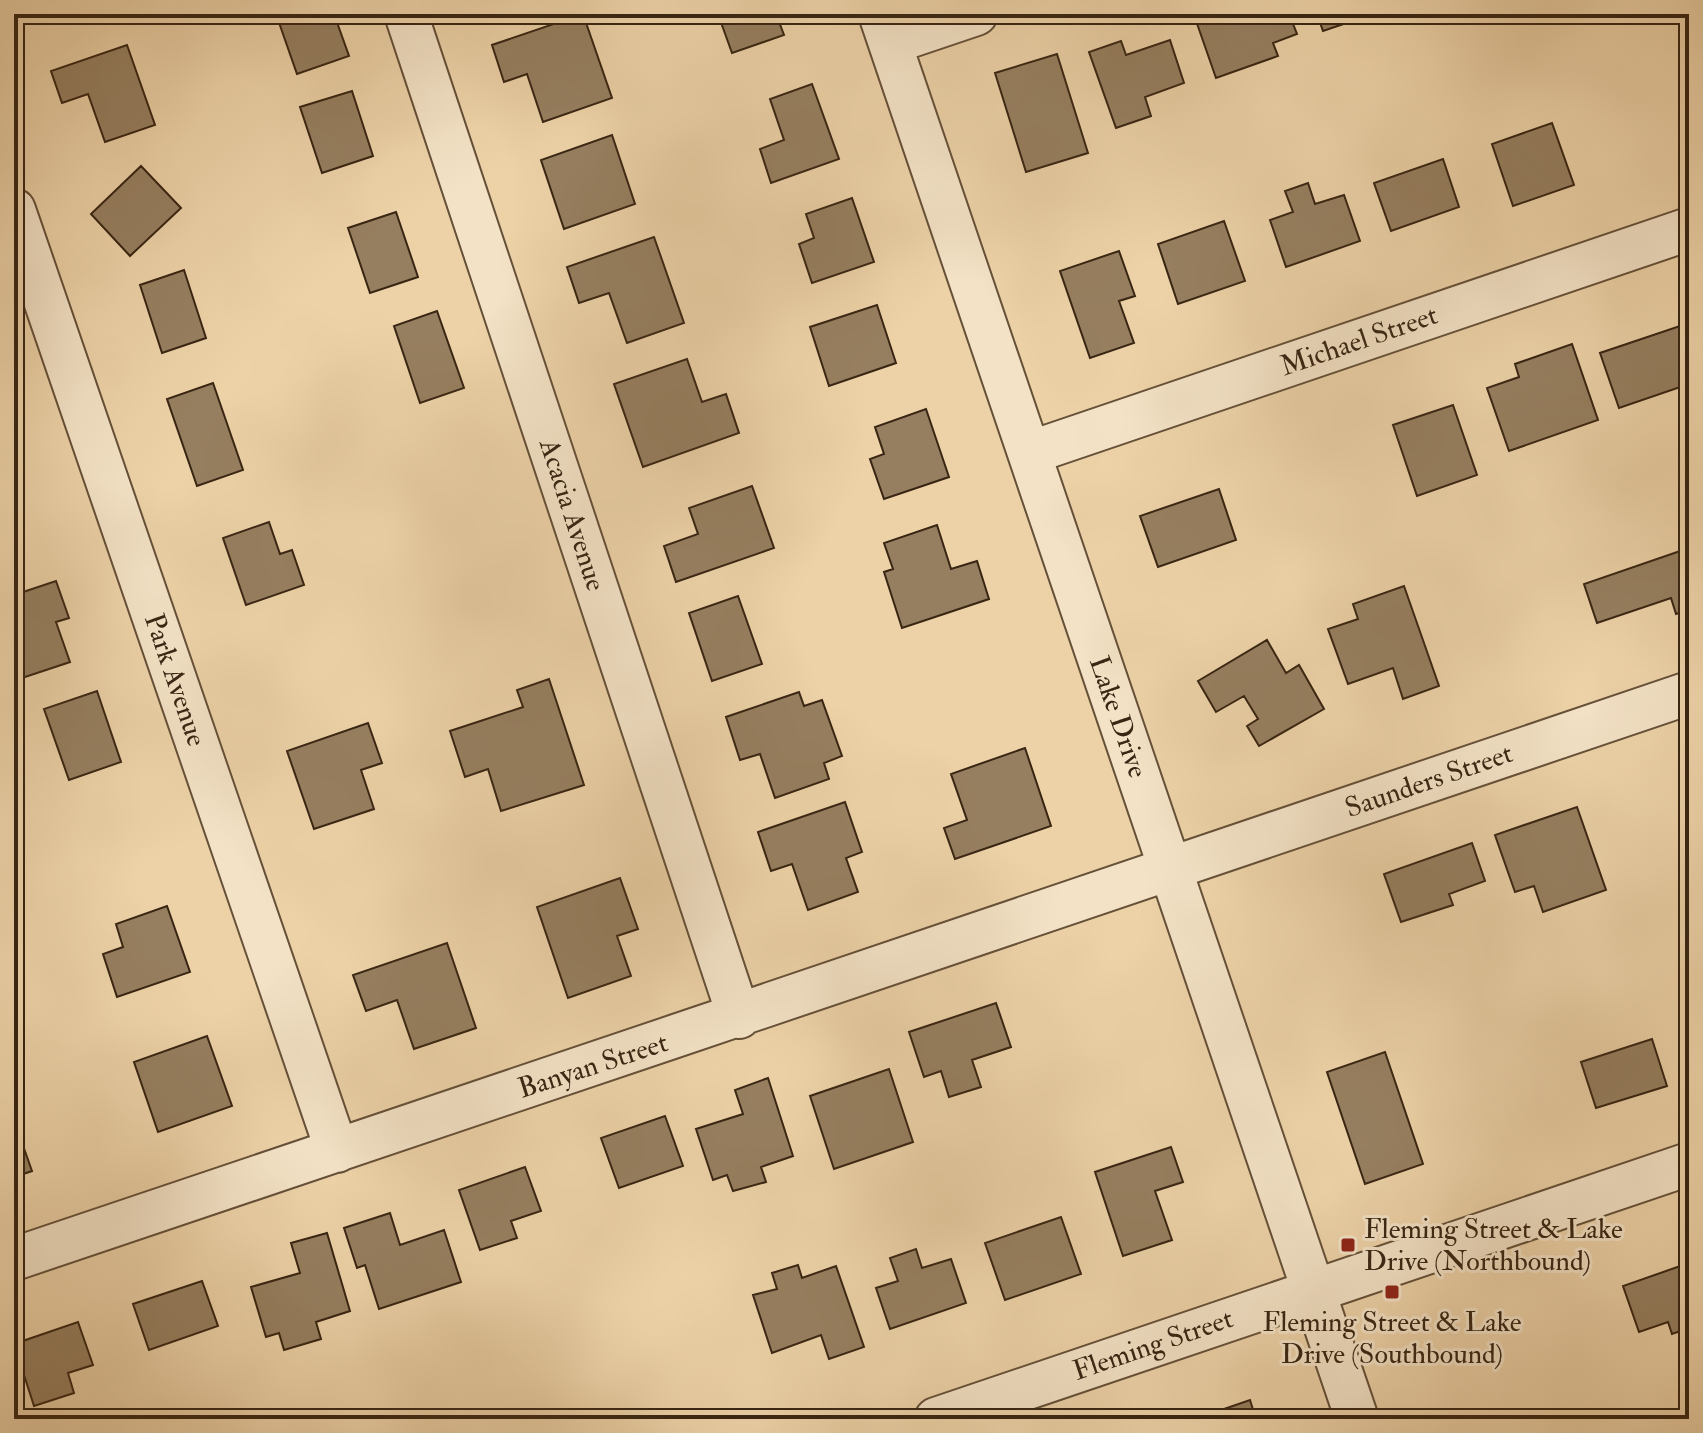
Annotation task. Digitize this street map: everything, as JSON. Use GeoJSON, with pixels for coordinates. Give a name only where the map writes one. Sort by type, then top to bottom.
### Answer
{"type":"FeatureCollection","features":[{"type":"Feature","properties":{"kind":"street","name":"Acacia Avenue"},"geometry":{"type":"LineString","coordinates":[[406,14],[739,1017]]}},
{"type":"Feature","properties":{"kind":"street"},"geometry":{"type":"LineString","coordinates":[[885,29],[976,14]]}},
{"type":"Feature","properties":{"kind":"street","name":"Lake Drive"},"geometry":{"type":"LineString","coordinates":[[885,29],[1357,1419]]}},
{"type":"Feature","properties":{"kind":"street","name":"Park Avenue"},"geometry":{"type":"LineString","coordinates":[[14,210],[337,1151]]}},
{"type":"Feature","properties":{"kind":"street","name":"Michael Street"},"geometry":{"type":"LineString","coordinates":[[1029,453],[1689,229]]}},
{"type":"Feature","properties":{"kind":"street","name":"Saunders Street"},"geometry":{"type":"LineString","coordinates":[[1170,868],[1689,693]]}},
{"type":"Feature","properties":{"kind":"street","name":"Banyan Street"},"geometry":{"type":"LineString","coordinates":[[14,1259],[739,1017],[1170,868]]}},
{"type":"Feature","properties":{"kind":"street","name":"Fleming Street"},"geometry":{"type":"LineString","coordinates":[[936,1419],[1689,1164]]}},
{"type":"Feature","properties":{"kind":"building"},"geometry":{"type":"Polygon","coordinates":[[[276,14],[334,14],[349,56],[297,74],[276,14]]]}},
{"type":"Feature","properties":{"kind":"building"},"geometry":{"type":"Polygon","coordinates":[[[583,14],[612,98],[543,122],[527,74],[504,82],[492,45],[583,14]]]}},
{"type":"Feature","properties":{"kind":"building"},"geometry":{"type":"Polygon","coordinates":[[[718,14],[776,14],[784,35],[732,53],[718,14]]]}},
{"type":"Feature","properties":{"kind":"building"},"geometry":{"type":"Polygon","coordinates":[[[1289,14],[1297,34],[1273,43],[1278,56],[1216,78],[1194,15],[1289,14]]]}},
{"type":"Feature","properties":{"kind":"building"},"geometry":{"type":"Polygon","coordinates":[[[1317,14],[1373,14],[1323,31],[1317,14]]]}},
{"type":"Feature","properties":{"kind":"building"},"geometry":{"type":"Polygon","coordinates":[[[1170,40],[1184,83],[1145,97],[1151,116],[1116,128],[1089,52],[1121,41],[1126,55],[1170,40]]]}},
{"type":"Feature","properties":{"kind":"building"},"geometry":{"type":"Polygon","coordinates":[[[127,45],[155,125],[105,142],[88,94],[62,103],[51,71],[127,45]]]}},
{"type":"Feature","properties":{"kind":"building"},"geometry":{"type":"Polygon","coordinates":[[[1057,54],[1088,153],[1026,172],[995,73],[1057,54]]]}},
{"type":"Feature","properties":{"kind":"building"},"geometry":{"type":"Polygon","coordinates":[[[812,84],[839,159],[771,183],[760,149],[784,140],[770,99],[812,84]]]}},
{"type":"Feature","properties":{"kind":"building"},"geometry":{"type":"Polygon","coordinates":[[[352,91],[373,156],[322,173],[300,107],[352,91]]]}},
{"type":"Feature","properties":{"kind":"building"},"geometry":{"type":"Polygon","coordinates":[[[1552,123],[1574,185],[1513,206],[1492,144],[1552,123]]]}},
{"type":"Feature","properties":{"kind":"building"},"geometry":{"type":"Polygon","coordinates":[[[612,135],[635,204],[564,229],[541,160],[612,135]]]}},
{"type":"Feature","properties":{"kind":"building"},"geometry":{"type":"Polygon","coordinates":[[[1443,159],[1459,207],[1391,231],[1374,183],[1443,159]]]}},
{"type":"Feature","properties":{"kind":"building"},"geometry":{"type":"Polygon","coordinates":[[[141,166],[181,208],[130,256],[91,214],[141,166]]]}},
{"type":"Feature","properties":{"kind":"building"},"geometry":{"type":"Polygon","coordinates":[[[1308,183],[1315,204],[1344,195],[1360,241],[1286,267],[1270,220],[1293,212],[1285,191],[1308,183]]]}},
{"type":"Feature","properties":{"kind":"building"},"geometry":{"type":"Polygon","coordinates":[[[852,198],[874,262],[812,283],[799,244],[814,238],[806,214],[852,198]]]}},
{"type":"Feature","properties":{"kind":"building"},"geometry":{"type":"Polygon","coordinates":[[[396,212],[418,277],[370,293],[348,228],[396,212]]]}},
{"type":"Feature","properties":{"kind":"building"},"geometry":{"type":"Polygon","coordinates":[[[1224,221],[1245,281],[1178,304],[1158,244],[1224,221]]]}},
{"type":"Feature","properties":{"kind":"building"},"geometry":{"type":"Polygon","coordinates":[[[654,237],[684,323],[627,343],[609,293],[579,303],[567,267],[654,237]]]}},
{"type":"Feature","properties":{"kind":"building"},"geometry":{"type":"Polygon","coordinates":[[[1119,251],[1135,296],[1119,301],[1134,343],[1090,358],[1060,271],[1119,251]]]}},
{"type":"Feature","properties":{"kind":"building"},"geometry":{"type":"Polygon","coordinates":[[[184,270],[206,338],[162,353],[140,285],[184,270]]]}},
{"type":"Feature","properties":{"kind":"building"},"geometry":{"type":"Polygon","coordinates":[[[877,305],[896,363],[829,386],[810,327],[877,305]]]}},
{"type":"Feature","properties":{"kind":"building"},"geometry":{"type":"Polygon","coordinates":[[[437,311],[464,388],[420,403],[394,326],[437,311]]]}},
{"type":"Feature","properties":{"kind":"building"},"geometry":{"type":"Polygon","coordinates":[[[1680,326],[1689,351],[1689,384],[1619,408],[1600,353],[1680,326]]]}},
{"type":"Feature","properties":{"kind":"building"},"geometry":{"type":"Polygon","coordinates":[[[1572,344],[1598,420],[1509,451],[1487,388],[1519,377],[1515,364],[1572,344]]]}},
{"type":"Feature","properties":{"kind":"building"},"geometry":{"type":"Polygon","coordinates":[[[687,359],[702,402],[726,394],[739,433],[643,467],[614,384],[687,359]]]}},
{"type":"Feature","properties":{"kind":"building"},"geometry":{"type":"Polygon","coordinates":[[[213,383],[243,470],[197,486],[167,399],[213,383]]]}},
{"type":"Feature","properties":{"kind":"building"},"geometry":{"type":"Polygon","coordinates":[[[1453,405],[1477,475],[1417,496],[1393,425],[1453,405]]]}},
{"type":"Feature","properties":{"kind":"building"},"geometry":{"type":"Polygon","coordinates":[[[926,409],[949,477],[884,499],[870,459],[884,454],[875,427],[926,409]]]}},
{"type":"Feature","properties":{"kind":"building"},"geometry":{"type":"Polygon","coordinates":[[[752,486],[774,548],[676,582],[664,546],[698,534],[689,508],[752,486]]]}},
{"type":"Feature","properties":{"kind":"building"},"geometry":{"type":"Polygon","coordinates":[[[1219,489],[1236,540],[1158,567],[1140,516],[1219,489]]]}},
{"type":"Feature","properties":{"kind":"building"},"geometry":{"type":"Polygon","coordinates":[[[269,522],[280,554],[292,550],[304,585],[246,605],[223,538],[269,522]]]}},
{"type":"Feature","properties":{"kind":"building"},"geometry":{"type":"Polygon","coordinates":[[[937,525],[951,569],[977,561],[989,599],[902,628],[884,572],[893,569],[884,543],[937,525]]]}},
{"type":"Feature","properties":{"kind":"building"},"geometry":{"type":"Polygon","coordinates":[[[1689,548],[1689,610],[1676,614],[1671,598],[1597,623],[1584,584],[1689,548]]]}},
{"type":"Feature","properties":{"kind":"building"},"geometry":{"type":"Polygon","coordinates":[[[56,581],[69,618],[56,622],[70,662],[19,679],[14,666],[14,595],[56,581]]]}},
{"type":"Feature","properties":{"kind":"building"},"geometry":{"type":"Polygon","coordinates":[[[1404,586],[1439,686],[1403,699],[1393,668],[1348,684],[1328,629],[1358,619],[1353,604],[1404,586]]]}},
{"type":"Feature","properties":{"kind":"building"},"geometry":{"type":"Polygon","coordinates":[[[738,596],[762,664],[712,681],[689,613],[738,596]]]}},
{"type":"Feature","properties":{"kind":"building"},"geometry":{"type":"Polygon","coordinates":[[[1267,640],[1286,673],[1299,665],[1324,709],[1259,746],[1247,726],[1258,719],[1244,696],[1216,712],[1198,681],[1267,640]]]}},
{"type":"Feature","properties":{"kind":"building"},"geometry":{"type":"Polygon","coordinates":[[[549,679],[584,785],[501,811],[488,769],[465,777],[450,731],[523,707],[517,690],[549,679]]]}},
{"type":"Feature","properties":{"kind":"building"},"geometry":{"type":"Polygon","coordinates":[[[97,691],[121,762],[69,780],[44,709],[97,691]]]}},
{"type":"Feature","properties":{"kind":"building"},"geometry":{"type":"Polygon","coordinates":[[[799,692],[804,706],[822,700],[842,756],[824,763],[829,779],[775,798],[760,754],[740,760],[726,717],[799,692]]]}},
{"type":"Feature","properties":{"kind":"building"},"geometry":{"type":"Polygon","coordinates":[[[368,723],[382,763],[361,770],[374,809],[314,829],[287,751],[368,723]]]}},
{"type":"Feature","properties":{"kind":"building"},"geometry":{"type":"Polygon","coordinates":[[[1025,748],[1051,826],[955,859],[944,828],[967,820],[951,774],[1025,748]]]}},
{"type":"Feature","properties":{"kind":"building"},"geometry":{"type":"Polygon","coordinates":[[[845,802],[862,852],[846,858],[858,892],[808,910],[792,864],[771,871],[758,832],[845,802]]]}},
{"type":"Feature","properties":{"kind":"building"},"geometry":{"type":"Polygon","coordinates":[[[1577,807],[1606,890],[1543,912],[1534,886],[1515,892],[1495,835],[1577,807]]]}},
{"type":"Feature","properties":{"kind":"building"},"geometry":{"type":"Polygon","coordinates":[[[1472,843],[1485,881],[1449,894],[1453,905],[1401,922],[1384,874],[1472,843]]]}},
{"type":"Feature","properties":{"kind":"building"},"geometry":{"type":"Polygon","coordinates":[[[620,878],[638,929],[617,936],[631,976],[568,998],[537,907],[620,878]]]}},
{"type":"Feature","properties":{"kind":"building"},"geometry":{"type":"Polygon","coordinates":[[[167,906],[190,972],[117,997],[103,954],[123,947],[116,924],[167,906]]]}},
{"type":"Feature","properties":{"kind":"building"},"geometry":{"type":"Polygon","coordinates":[[[447,943],[476,1028],[414,1049],[397,1000],[366,1011],[353,975],[447,943]]]}},
{"type":"Feature","properties":{"kind":"building"},"geometry":{"type":"Polygon","coordinates":[[[996,1003],[1011,1047],[972,1060],[981,1087],[949,1097],[941,1071],[924,1077],[909,1032],[996,1003]]]}},
{"type":"Feature","properties":{"kind":"building"},"geometry":{"type":"Polygon","coordinates":[[[207,1036],[232,1106],[158,1132],[134,1062],[207,1036]]]}},
{"type":"Feature","properties":{"kind":"building"},"geometry":{"type":"Polygon","coordinates":[[[1652,1039],[1667,1086],[1596,1108],[1581,1062],[1652,1039]]]}},
{"type":"Feature","properties":{"kind":"building"},"geometry":{"type":"Polygon","coordinates":[[[1385,1052],[1423,1164],[1365,1184],[1327,1072],[1385,1052]]]}},
{"type":"Feature","properties":{"kind":"building"},"geometry":{"type":"Polygon","coordinates":[[[889,1069],[913,1142],[834,1169],[810,1096],[889,1069]]]}},
{"type":"Feature","properties":{"kind":"building"},"geometry":{"type":"Polygon","coordinates":[[[768,1078],[793,1156],[761,1167],[766,1182],[733,1191],[727,1175],[713,1180],[696,1129],[743,1114],[735,1090],[768,1078]]]}},
{"type":"Feature","properties":{"kind":"building"},"geometry":{"type":"Polygon","coordinates":[[[665,1116],[683,1166],[619,1188],[601,1138],[665,1116]]]}},
{"type":"Feature","properties":{"kind":"building"},"geometry":{"type":"Polygon","coordinates":[[[14,1120],[32,1171],[14,1177],[14,1120]]]}},
{"type":"Feature","properties":{"kind":"building"},"geometry":{"type":"Polygon","coordinates":[[[1171,1147],[1183,1182],[1155,1191],[1172,1240],[1123,1256],[1095,1172],[1171,1147]]]}},
{"type":"Feature","properties":{"kind":"building"},"geometry":{"type":"Polygon","coordinates":[[[525,1167],[541,1211],[511,1221],[517,1238],[480,1250],[459,1190],[525,1167]]]}},
{"type":"Feature","properties":{"kind":"building"},"geometry":{"type":"Polygon","coordinates":[[[390,1213],[400,1245],[444,1230],[461,1282],[379,1309],[365,1265],[357,1268],[344,1228],[390,1213]]]}},
{"type":"Feature","properties":{"kind":"building"},"geometry":{"type":"Polygon","coordinates":[[[1061,1217],[1081,1274],[1005,1300],[985,1243],[1061,1217]]]}},
{"type":"Feature","properties":{"kind":"building"},"geometry":{"type":"Polygon","coordinates":[[[327,1233],[350,1311],[316,1322],[321,1339],[284,1350],[279,1333],[266,1337],[251,1287],[300,1273],[291,1243],[327,1233]]]}},
{"type":"Feature","properties":{"kind":"building"},"geometry":{"type":"Polygon","coordinates":[[[916,1249],[922,1268],[951,1259],[966,1303],[890,1329],[876,1288],[898,1281],[890,1258],[916,1249]]]}},
{"type":"Feature","properties":{"kind":"building"},"geometry":{"type":"Polygon","coordinates":[[[1689,1263],[1689,1328],[1672,1334],[1668,1322],[1639,1332],[1623,1286],[1689,1263]]]}},
{"type":"Feature","properties":{"kind":"building"},"geometry":{"type":"Polygon","coordinates":[[[798,1265],[802,1278],[836,1266],[864,1347],[829,1359],[821,1335],[772,1353],[753,1295],[777,1289],[772,1273],[798,1265]]]}},
{"type":"Feature","properties":{"kind":"building"},"geometry":{"type":"Polygon","coordinates":[[[202,1281],[218,1326],[149,1350],[133,1304],[202,1281]]]}},
{"type":"Feature","properties":{"kind":"building"},"geometry":{"type":"Polygon","coordinates":[[[78,1322],[93,1365],[68,1373],[74,1393],[34,1406],[14,1344],[78,1322]]]}},
{"type":"Feature","properties":{"kind":"building"},"geometry":{"type":"Polygon","coordinates":[[[1250,1400],[1256,1419],[1195,1419],[1250,1400]]]}},
{"type":"Feature","properties":{"kind":"place","name":"Fleming Street & Lake Drive (Northbound)"},"geometry":{"type":"Point","coordinates":[1348,1245]}},
{"type":"Feature","properties":{"kind":"place","name":"Fleming Street & Lake Drive (Southbound)"},"geometry":{"type":"Point","coordinates":[1392,1292]}}]}
